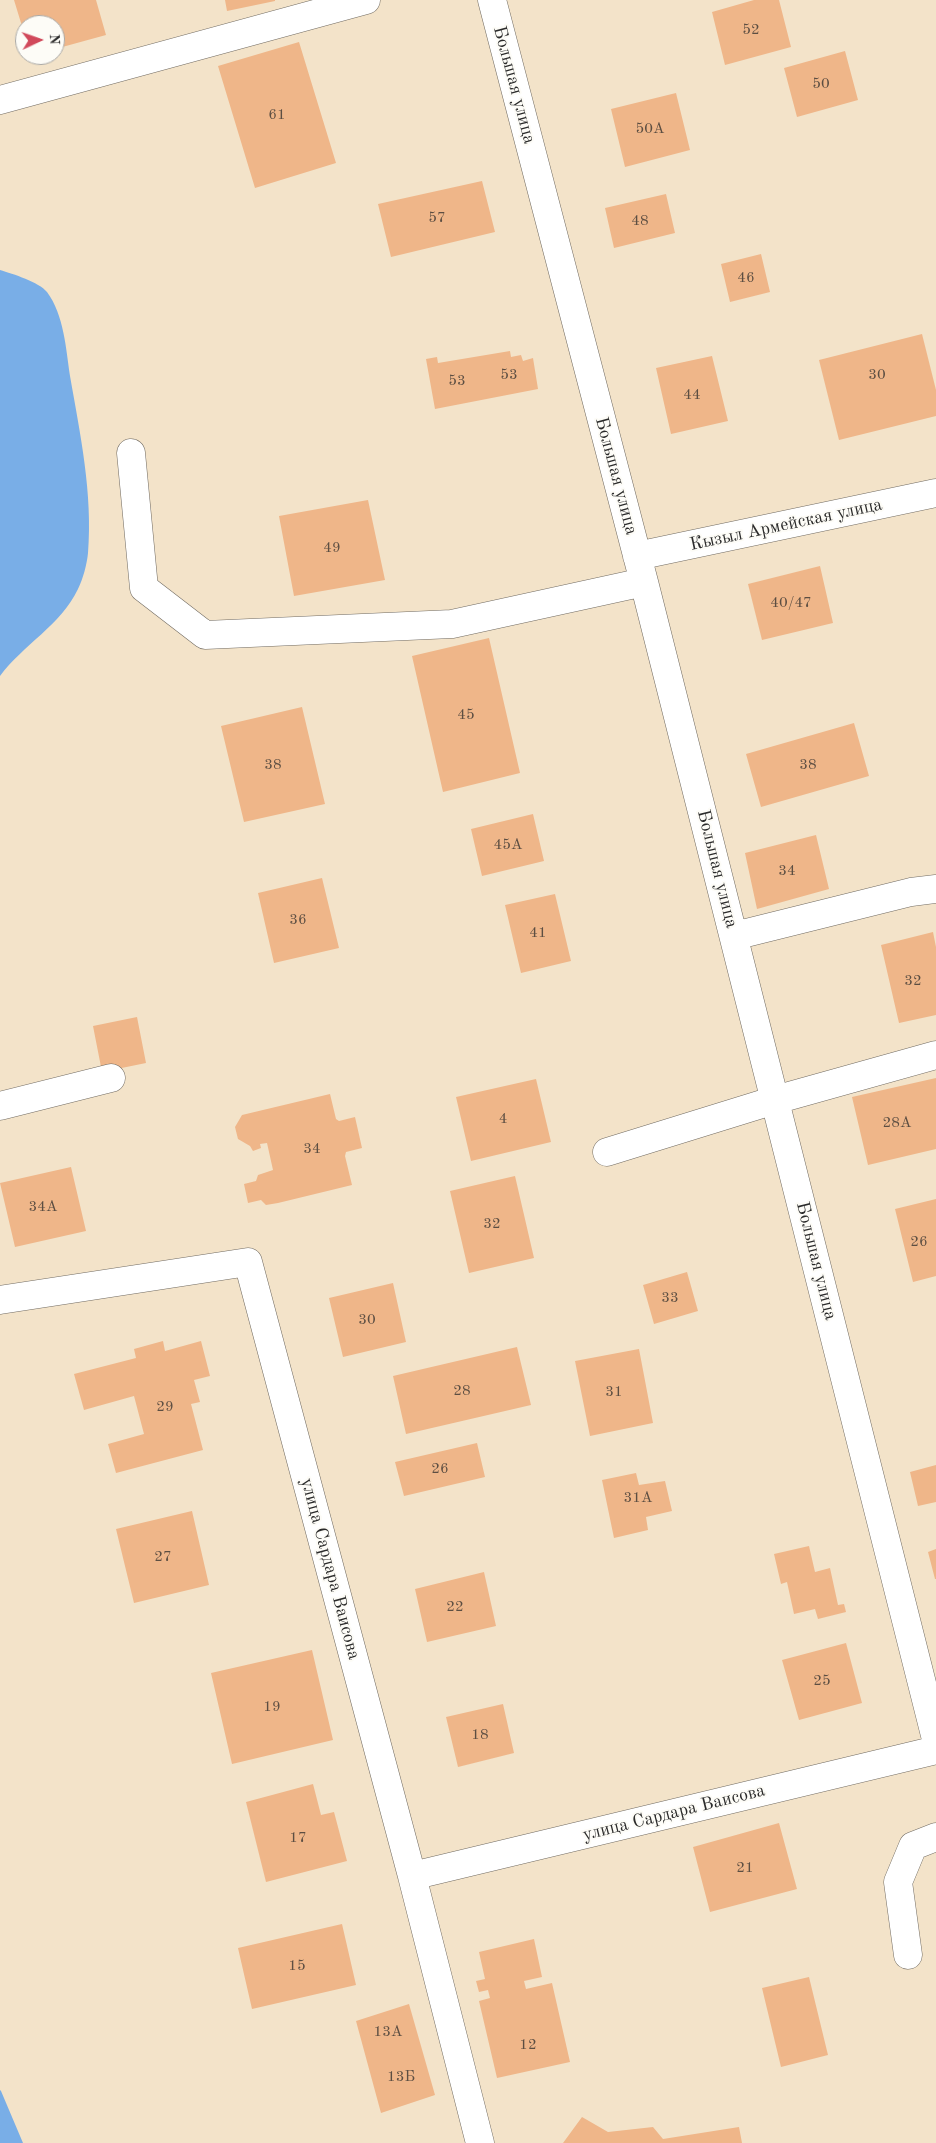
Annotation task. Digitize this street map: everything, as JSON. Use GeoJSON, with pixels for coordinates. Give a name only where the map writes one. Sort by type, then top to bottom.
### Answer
{"type":"FeatureCollection","features":[{"type":"Feature","properties":{"kind":"street"},"geometry":{"type":"LineString","coordinates":[[0,100],[366,0]]}},
{"type":"Feature","properties":{"kind":"street","name":"Большая улица"},"geometry":{"type":"LineString","coordinates":[[492,0],[644,582],[936,1739]]}},
{"type":"Feature","properties":{"kind":"street"},"geometry":{"type":"LineString","coordinates":[[131,453],[144,588],[205,635],[452,624],[644,582]]}},
{"type":"Feature","properties":{"kind":"street","name":"Кызыл Армейская улица"},"geometry":{"type":"LineString","coordinates":[[637,556],[936,493]]}},
{"type":"Feature","properties":{"kind":"street"},"geometry":{"type":"LineString","coordinates":[[734,936],[910,892],[936,889]]}},
{"type":"Feature","properties":{"kind":"street"},"geometry":{"type":"LineString","coordinates":[[607,1152],[775,1100],[936,1055]]}},
{"type":"Feature","properties":{"kind":"street"},"geometry":{"type":"LineString","coordinates":[[0,1106],[111,1078]]}},
{"type":"Feature","properties":{"kind":"street","name":"улица Сардара Ваисова"},"geometry":{"type":"LineString","coordinates":[[0,1300],[248,1262],[412,1876],[480,2143]]}},
{"type":"Feature","properties":{"kind":"street","name":"улица Сардара Ваисова"},"geometry":{"type":"LineString","coordinates":[[412,1876],[936,1750]]}},
{"type":"Feature","properties":{"kind":"street"},"geometry":{"type":"LineString","coordinates":[[908,1955],[898,1882],[914,1846],[936,1837]]}},
{"type":"Feature","properties":{"kind":"water"},"geometry":{"type":"Polygon","coordinates":[[[0,270],[43,288],[53,301],[61,322],[81,441],[89,508],[89,531],[87,562],[80,585],[71,602],[52,624],[19,654],[0,676],[0,270]]]}},
{"type":"Feature","properties":{"kind":"water"},"geometry":{"type":"Polygon","coordinates":[[[1,2091],[23,2143],[0,2143],[1,2091]]]}},
{"type":"Feature","properties":{"kind":"building"},"geometry":{"type":"Polygon","coordinates":[[[14,0],[96,0],[106,35],[65,46],[65,15],[19,15],[14,0]]]}},
{"type":"Feature","properties":{"kind":"building"},"geometry":{"type":"Polygon","coordinates":[[[225,0],[275,0],[275,1],[227,11],[225,0]]]}},
{"type":"Feature","properties":{"kind":"building"},"geometry":{"type":"Polygon","coordinates":[[[754,0],[779,0],[791,47],[725,65],[712,12],[754,0]]]}},
{"type":"Feature","properties":{"kind":"building"},"geometry":{"type":"Polygon","coordinates":[[[299,42],[336,163],[255,188],[218,66],[299,42]]]}},
{"type":"Feature","properties":{"kind":"building"},"geometry":{"type":"Polygon","coordinates":[[[845,51],[858,100],[797,117],[784,68],[845,51]]]}},
{"type":"Feature","properties":{"kind":"building"},"geometry":{"type":"Polygon","coordinates":[[[676,93],[690,150],[625,167],[611,109],[676,93]]]}},
{"type":"Feature","properties":{"kind":"building"},"geometry":{"type":"Polygon","coordinates":[[[482,181],[495,232],[391,257],[378,204],[482,181]]]}},
{"type":"Feature","properties":{"kind":"building"},"geometry":{"type":"Polygon","coordinates":[[[666,194],[675,233],[614,248],[605,208],[666,194]]]}},
{"type":"Feature","properties":{"kind":"building"},"geometry":{"type":"Polygon","coordinates":[[[761,254],[770,292],[730,302],[721,264],[761,254]]]}},
{"type":"Feature","properties":{"kind":"building"},"geometry":{"type":"Polygon","coordinates":[[[922,334],[936,390],[936,416],[839,440],[819,360],[922,334]]]}},
{"type":"Feature","properties":{"kind":"building"},"geometry":{"type":"Polygon","coordinates":[[[510,351],[511,357],[521,355],[523,361],[533,358],[538,389],[435,409],[426,359],[437,357],[438,363],[510,351]]]}},
{"type":"Feature","properties":{"kind":"building"},"geometry":{"type":"Polygon","coordinates":[[[712,356],[728,421],[671,434],[656,368],[712,356]]]}},
{"type":"Feature","properties":{"kind":"building"},"geometry":{"type":"Polygon","coordinates":[[[368,500],[385,580],[294,596],[279,516],[368,500]]]}},
{"type":"Feature","properties":{"kind":"building"},"geometry":{"type":"Polygon","coordinates":[[[820,566],[833,623],[762,640],[748,584],[820,566]]]}},
{"type":"Feature","properties":{"kind":"building"},"geometry":{"type":"Polygon","coordinates":[[[489,638],[520,773],[443,792],[412,656],[489,638]]]}},
{"type":"Feature","properties":{"kind":"building"},"geometry":{"type":"Polygon","coordinates":[[[302,707],[325,804],[244,822],[221,726],[302,707]]]}},
{"type":"Feature","properties":{"kind":"building"},"geometry":{"type":"Polygon","coordinates":[[[854,723],[869,776],[761,807],[746,754],[854,723]]]}},
{"type":"Feature","properties":{"kind":"building"},"geometry":{"type":"Polygon","coordinates":[[[533,814],[544,861],[482,876],[471,829],[533,814]]]}},
{"type":"Feature","properties":{"kind":"building"},"geometry":{"type":"Polygon","coordinates":[[[816,835],[829,889],[757,909],[745,853],[816,835]]]}},
{"type":"Feature","properties":{"kind":"building"},"geometry":{"type":"Polygon","coordinates":[[[322,878],[339,948],[274,963],[258,893],[322,878]]]}},
{"type":"Feature","properties":{"kind":"building"},"geometry":{"type":"Polygon","coordinates":[[[555,894],[571,961],[521,973],[505,905],[555,894]]]}},
{"type":"Feature","properties":{"kind":"building"},"geometry":{"type":"Polygon","coordinates":[[[933,932],[936,947],[936,1015],[899,1023],[881,945],[933,932]]]}},
{"type":"Feature","properties":{"kind":"building"},"geometry":{"type":"Polygon","coordinates":[[[137,1017],[146,1063],[102,1072],[93,1026],[137,1017]]]}},
{"type":"Feature","properties":{"kind":"building"},"geometry":{"type":"Polygon","coordinates":[[[936,1078],[936,1149],[868,1165],[852,1097],[936,1078]]]}},
{"type":"Feature","properties":{"kind":"building"},"geometry":{"type":"Polygon","coordinates":[[[536,1079],[551,1142],[471,1161],[456,1097],[536,1079]]]}},
{"type":"Feature","properties":{"kind":"building"},"geometry":{"type":"Polygon","coordinates":[[[330,1094],[336,1119],[339,1121],[355,1117],[362,1148],[346,1152],[345,1156],[352,1185],[278,1203],[266,1205],[261,1200],[248,1203],[244,1184],[256,1181],[258,1175],[273,1170],[267,1143],[260,1144],[261,1148],[253,1151],[250,1146],[238,1139],[235,1127],[242,1115],[330,1094]]]}},
{"type":"Feature","properties":{"kind":"building"},"geometry":{"type":"Polygon","coordinates":[[[71,1167],[86,1231],[15,1247],[0,1183],[71,1167]]]}},
{"type":"Feature","properties":{"kind":"building"},"geometry":{"type":"Polygon","coordinates":[[[515,1176],[534,1258],[469,1273],[450,1191],[515,1176]]]}},
{"type":"Feature","properties":{"kind":"building"},"geometry":{"type":"Polygon","coordinates":[[[936,1199],[936,1276],[913,1282],[895,1209],[936,1199]]]}},
{"type":"Feature","properties":{"kind":"building"},"geometry":{"type":"Polygon","coordinates":[[[687,1272],[698,1311],[654,1324],[643,1285],[687,1272]]]}},
{"type":"Feature","properties":{"kind":"building"},"geometry":{"type":"Polygon","coordinates":[[[393,1283],[406,1342],[343,1357],[329,1298],[393,1283]]]}},
{"type":"Feature","properties":{"kind":"building"},"geometry":{"type":"Polygon","coordinates":[[[163,1341],[165,1351],[201,1341],[210,1376],[194,1380],[200,1402],[191,1404],[203,1450],[116,1473],[108,1444],[144,1434],[134,1396],[84,1410],[74,1374],[136,1358],[134,1349],[163,1341]]]}},
{"type":"Feature","properties":{"kind":"building"},"geometry":{"type":"Polygon","coordinates":[[[517,1347],[531,1405],[406,1434],[393,1376],[517,1347]]]}},
{"type":"Feature","properties":{"kind":"building"},"geometry":{"type":"Polygon","coordinates":[[[639,1349],[653,1423],[590,1436],[575,1361],[639,1349]]]}},
{"type":"Feature","properties":{"kind":"building"},"geometry":{"type":"Polygon","coordinates":[[[477,1443],[485,1477],[404,1496],[395,1462],[477,1443]]]}},
{"type":"Feature","properties":{"kind":"building"},"geometry":{"type":"Polygon","coordinates":[[[936,1465],[936,1502],[918,1506],[910,1472],[936,1465]]]}},
{"type":"Feature","properties":{"kind":"building"},"geometry":{"type":"Polygon","coordinates":[[[636,1473],[639,1485],[665,1481],[672,1511],[646,1517],[648,1530],[614,1538],[602,1480],[636,1473]]]}},
{"type":"Feature","properties":{"kind":"building"},"geometry":{"type":"Polygon","coordinates":[[[192,1511],[209,1585],[134,1603],[116,1529],[192,1511]]]}},
{"type":"Feature","properties":{"kind":"building"},"geometry":{"type":"Polygon","coordinates":[[[809,1546],[815,1572],[830,1568],[838,1605],[844,1604],[846,1612],[818,1619],[815,1609],[794,1614],[787,1582],[781,1584],[774,1554],[809,1546]]]}},
{"type":"Feature","properties":{"kind":"building"},"geometry":{"type":"Polygon","coordinates":[[[936,1549],[936,1579],[935,1579],[928,1552],[936,1549]]]}},
{"type":"Feature","properties":{"kind":"building"},"geometry":{"type":"Polygon","coordinates":[[[484,1572],[496,1626],[427,1642],[415,1589],[484,1572]]]}},
{"type":"Feature","properties":{"kind":"building"},"geometry":{"type":"Polygon","coordinates":[[[846,1643],[862,1703],[799,1720],[782,1660],[846,1643]]]}},
{"type":"Feature","properties":{"kind":"building"},"geometry":{"type":"Polygon","coordinates":[[[312,1650],[333,1740],[232,1764],[211,1673],[312,1650]]]}},
{"type":"Feature","properties":{"kind":"building"},"geometry":{"type":"Polygon","coordinates":[[[503,1704],[514,1753],[458,1767],[446,1717],[503,1704]]]}},
{"type":"Feature","properties":{"kind":"building"},"geometry":{"type":"Polygon","coordinates":[[[313,1784],[321,1815],[334,1812],[347,1861],[266,1882],[246,1802],[313,1784]]]}},
{"type":"Feature","properties":{"kind":"building"},"geometry":{"type":"Polygon","coordinates":[[[779,1823],[797,1889],[710,1912],[693,1847],[779,1823]]]}},
{"type":"Feature","properties":{"kind":"building"},"geometry":{"type":"Polygon","coordinates":[[[342,1924],[356,1985],[252,2009],[238,1948],[342,1924]]]}},
{"type":"Feature","properties":{"kind":"building"},"geometry":{"type":"Polygon","coordinates":[[[534,1939],[542,1977],[524,1981],[526,1989],[552,1983],[570,2062],[497,2078],[479,2001],[490,1998],[488,1990],[479,1992],[476,1981],[485,1979],[479,1952],[534,1939]]]}},
{"type":"Feature","properties":{"kind":"building"},"geometry":{"type":"Polygon","coordinates":[[[809,1977],[828,2055],[781,2067],[762,1988],[809,1977]]]}},
{"type":"Feature","properties":{"kind":"building"},"geometry":{"type":"Polygon","coordinates":[[[409,2004],[435,2095],[381,2113],[356,2021],[409,2004]]]}},
{"type":"Feature","properties":{"kind":"building"},"geometry":{"type":"Polygon","coordinates":[[[582,2117],[608,2132],[653,2127],[663,2139],[739,2127],[742,2143],[563,2143],[582,2117]]]}}]}
